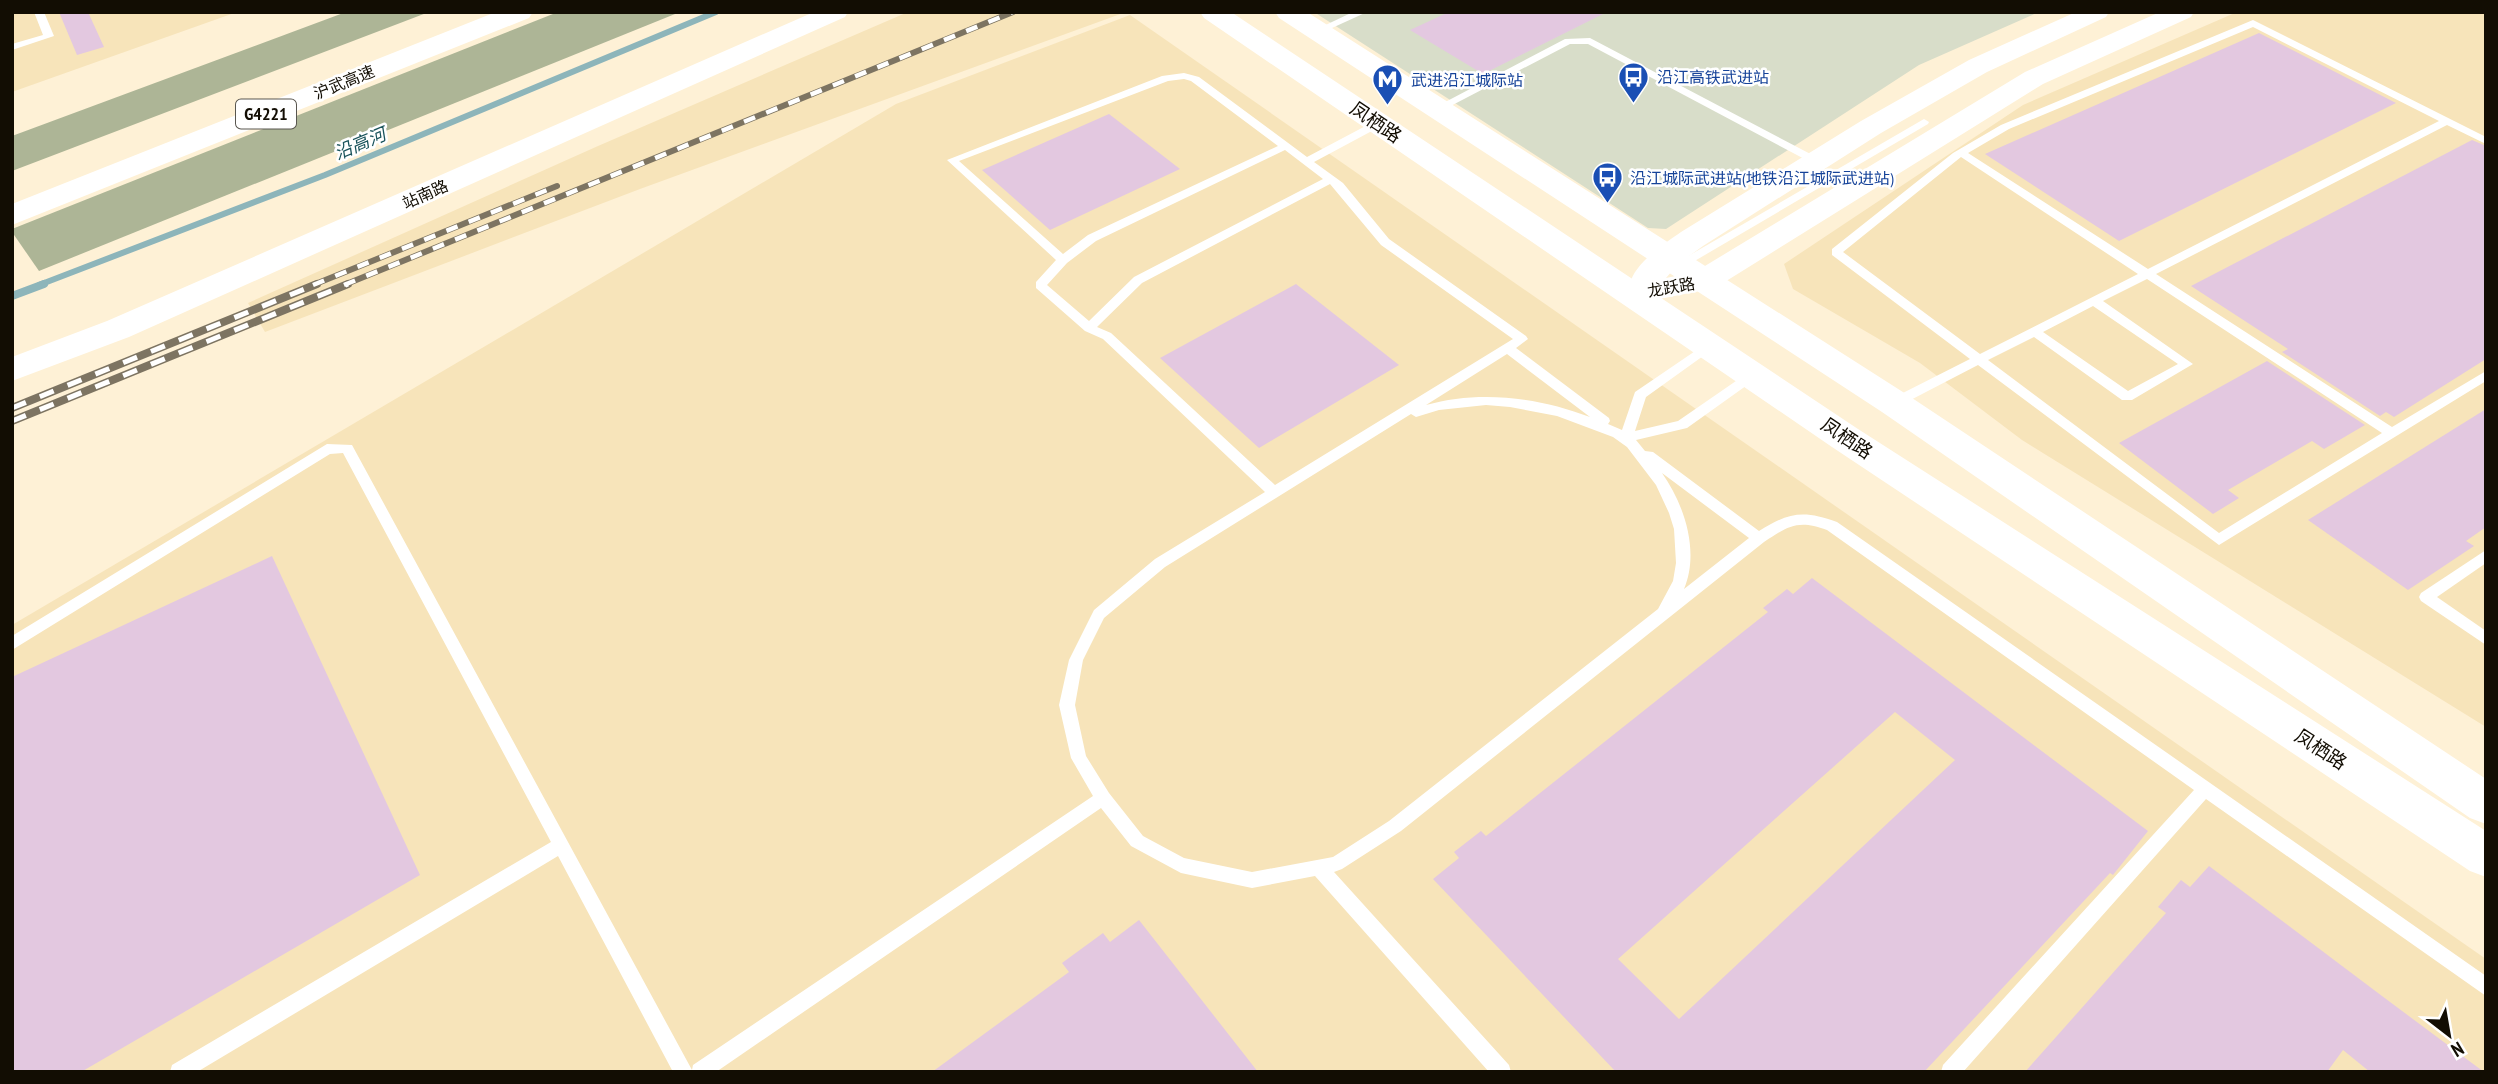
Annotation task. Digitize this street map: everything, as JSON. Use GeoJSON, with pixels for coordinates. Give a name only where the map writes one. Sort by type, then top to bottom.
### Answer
{"type":"FeatureCollection","features":[{"type":"Feature","properties":{"kind":"main road","name":"沪武高速"},"geometry":{"type":"LineString","coordinates":[[12,189],[468,12]]}},
{"type":"Feature","properties":{"kind":"main road","name":"沪武高速"},"geometry":{"type":"LineString","coordinates":[[12,215],[520,12]]}},
{"type":"Feature","properties":{"kind":"main road","name":"凤栖路"},"geometry":{"type":"LineString","coordinates":[[1213,12],[1754,375],[2486,856]]}},
{"type":"Feature","properties":{"kind":"main road"},"geometry":{"type":"LineString","coordinates":[[1288,12],[1894,403],[2480,792]]}},
{"type":"Feature","properties":{"kind":"street","name":"站南路"},"geometry":{"type":"LineString","coordinates":[[12,353],[124,309],[802,12]]}},
{"type":"Feature","properties":{"kind":"street","name":"站南路"},"geometry":{"type":"LineString","coordinates":[[12,370],[143,318],[836,12]]}},
{"type":"Feature","properties":{"kind":"street","name":"龙跃路"},"geometry":{"type":"LineString","coordinates":[[1634,294],[1683,268],[1692,239],[1871,127],[1978,66],[2097,12]]}},
{"type":"Feature","properties":{"kind":"street","name":"龙跃路"},"geometry":{"type":"LineString","coordinates":[[1634,294],[1885,167],[2034,78],[2182,12]]}},
{"type":"Feature","properties":{"kind":"lane"},"geometry":{"type":"LineString","coordinates":[[12,47],[49,36],[39,12]]}},
{"type":"Feature","properties":{"kind":"lane"},"geometry":{"type":"LineString","coordinates":[[1318,32],[1362,12]]}},
{"type":"Feature","properties":{"kind":"lane"},"geometry":{"type":"LineString","coordinates":[[2486,141],[2253,23],[2005,127],[1961,153],[1836,252],[2219,540],[2486,375]]}},
{"type":"Feature","properties":{"kind":"lane"},"geometry":{"type":"LineString","coordinates":[[1437,109],[1568,41],[1580,39],[1599,44],[1816,161]]}},
{"type":"Feature","properties":{"kind":"lane"},"geometry":{"type":"LineString","coordinates":[[1063,260],[952,160],[1166,78],[1184,76],[1195,79],[1339,185],[1385,242],[1521,339],[1160,563],[1099,614],[1076,660],[1067,705],[1079,758],[1103,798],[1137,841],[1181,865],[1252,880],[1336,864],[1395,826],[1759,538],[1784,522],[1808,517],[1832,526],[2486,988]]}},
{"type":"Feature","properties":{"kind":"lane"},"geometry":{"type":"LineString","coordinates":[[1894,403],[2447,121]]}},
{"type":"Feature","properties":{"kind":"lane"},"geometry":{"type":"LineString","coordinates":[[1683,268],[1924,122]]}},
{"type":"Feature","properties":{"kind":"lane"},"geometry":{"type":"LineString","coordinates":[[1307,161],[1379,123]]}},
{"type":"Feature","properties":{"kind":"lane"},"geometry":{"type":"LineString","coordinates":[[1274,492],[1107,336],[1089,328],[1040,285],[1063,260],[1092,238],[1286,146]]}},
{"type":"Feature","properties":{"kind":"lane"},"geometry":{"type":"LineString","coordinates":[[1961,153],[2392,433]]}},
{"type":"Feature","properties":{"kind":"lane"},"geometry":{"type":"LineString","coordinates":[[1089,328],[1116,298],[1138,280],[1331,179]]}},
{"type":"Feature","properties":{"kind":"lane"},"geometry":{"type":"LineString","coordinates":[[2035,331],[2127,397],[2186,364],[2094,302]]}},
{"type":"Feature","properties":{"kind":"lane"},"geometry":{"type":"LineString","coordinates":[[1626,438],[1640,395],[1711,346]]}},
{"type":"Feature","properties":{"kind":"lane"},"geometry":{"type":"LineString","coordinates":[[1507,348],[1759,538]]}},
{"type":"Feature","properties":{"kind":"lane"},"geometry":{"type":"LineString","coordinates":[[1626,438],[1682,425],[1754,375]]}},
{"type":"Feature","properties":{"kind":"lane"},"geometry":{"type":"LineString","coordinates":[[1388,422],[1433,406],[1473,400],[1532,405],[1582,418],[1626,438],[1653,468],[1673,499],[1684,543],[1680,583],[1659,618]]}},
{"type":"Feature","properties":{"kind":"lane"},"geometry":{"type":"LineString","coordinates":[[12,645],[327,449],[347,448],[683,1072]]}},
{"type":"Feature","properties":{"kind":"lane"},"geometry":{"type":"LineString","coordinates":[[2486,555],[2426,597],[2486,639]]}},
{"type":"Feature","properties":{"kind":"lane"},"geometry":{"type":"LineString","coordinates":[[1950,1072],[2205,789]]}},
{"type":"Feature","properties":{"kind":"lane"},"geometry":{"type":"LineString","coordinates":[[700,1072],[1103,798]]}},
{"type":"Feature","properties":{"kind":"lane"},"geometry":{"type":"LineString","coordinates":[[179,1072],[561,845]]}},
{"type":"Feature","properties":{"kind":"lane"},"geometry":{"type":"LineString","coordinates":[[1318,867],[1502,1072]]}},
{"type":"Feature","properties":{"kind":"shaded area"},"geometry":{"type":"Polygon","coordinates":[[[12,12],[237,12],[12,92],[12,12]]]}},
{"type":"Feature","properties":{"kind":"shaded area"},"geometry":{"type":"Polygon","coordinates":[[[908,12],[1126,12],[640,189],[265,332],[248,303],[598,146],[908,12]]]}},
{"type":"Feature","properties":{"kind":"shaded area"},"geometry":{"type":"Polygon","coordinates":[[[2237,12],[2486,12],[2486,727],[2022,440],[1920,363],[1793,289],[1784,264],[2023,105],[2237,12]]]}},
{"type":"Feature","properties":{"kind":"shaded area"},"geometry":{"type":"Polygon","coordinates":[[[1130,15],[2486,959],[2486,1072],[12,1072],[12,625],[896,104],[1130,15]]]}},
{"type":"Feature","properties":{"kind":"green space"},"geometry":{"type":"Polygon","coordinates":[[[346,12],[429,12],[12,171],[12,136],[346,12]]]}},
{"type":"Feature","properties":{"kind":"green space"},"geometry":{"type":"Polygon","coordinates":[[[558,12],[680,12],[39,271],[12,232],[12,229],[558,12]]]}},
{"type":"Feature","properties":{"kind":"green space"},"geometry":{"type":"Polygon","coordinates":[[[1314,12],[2039,12],[1919,65],[1666,229],[1648,228],[1314,12]]]}},
{"type":"Feature","properties":{"kind":"building"},"geometry":{"type":"Polygon","coordinates":[[[59,12],[88,12],[104,47],[77,55],[59,12]]]}},
{"type":"Feature","properties":{"kind":"building"},"geometry":{"type":"Polygon","coordinates":[[[1449,12],[1607,12],[1483,74],[1410,30],[1449,12]]]}},
{"type":"Feature","properties":{"kind":"building"},"geometry":{"type":"Polygon","coordinates":[[[2259,33],[2396,103],[2119,241],[1985,154],[2259,33]]]}},
{"type":"Feature","properties":{"kind":"building"},"geometry":{"type":"Polygon","coordinates":[[[1109,114],[1180,169],[1050,230],[982,170],[1109,114]]]}},
{"type":"Feature","properties":{"kind":"building"},"geometry":{"type":"Polygon","coordinates":[[[2472,140],[2486,146],[2486,359],[2394,417],[2386,412],[2380,416],[2282,352],[2288,349],[2191,286],[2472,140]]]}},
{"type":"Feature","properties":{"kind":"building"},"geometry":{"type":"Polygon","coordinates":[[[1296,284],[1399,365],[1259,448],[1160,358],[1296,284]]]}},
{"type":"Feature","properties":{"kind":"building"},"geometry":{"type":"Polygon","coordinates":[[[2267,361],[2365,425],[2324,449],[2312,441],[2228,490],[2239,498],[2213,514],[2119,443],[2267,361]]]}},
{"type":"Feature","properties":{"kind":"building"},"geometry":{"type":"Polygon","coordinates":[[[2486,409],[2486,527],[2466,541],[2474,546],[2408,590],[2308,520],[2486,409]]]}},
{"type":"Feature","properties":{"kind":"building"},"geometry":{"type":"Polygon","coordinates":[[[272,556],[420,875],[81,1072],[12,1072],[12,677],[272,556]]]}},
{"type":"Feature","properties":{"kind":"building"},"geometry":{"type":"Polygon","coordinates":[[[1812,578],[2148,831],[2113,875],[2110,873],[1924,1072],[1616,1072],[1433,879],[1459,858],[1454,852],[1481,831],[1486,836],[1768,612],[1763,608],[1787,589],[1793,594],[1812,578]],[[1895,712],[1618,959],[1679,1019],[1955,760],[1895,712]]]}},
{"type":"Feature","properties":{"kind":"building"},"geometry":{"type":"Polygon","coordinates":[[[2209,866],[2484,1072],[2370,1072],[2343,1050],[2327,1072],[2025,1072],[2166,913],[2158,907],[2181,880],[2190,887],[2209,866]]]}},
{"type":"Feature","properties":{"kind":"building"},"geometry":{"type":"Polygon","coordinates":[[[1139,920],[1258,1072],[932,1072],[1069,972],[1062,963],[1103,933],[1110,942],[1139,920]]]}},
{"type":"Feature","properties":{"kind":"waterway","name":"沿高河"},"geometry":{"type":"LineString","coordinates":[[39,285],[325,175],[716,12]]}},
{"type":"Feature","properties":{"kind":"waterway","name":"沿高河"},"geometry":{"type":"LineString","coordinates":[[12,296],[44,284]]}},
{"type":"Feature","properties":{"kind":"railway"},"geometry":{"type":"LineString","coordinates":[[344,285],[1013,12]]}},
{"type":"Feature","properties":{"kind":"railway"},"geometry":{"type":"LineString","coordinates":[[313,285],[557,186]]}},
{"type":"Feature","properties":{"kind":"railway"},"geometry":{"type":"LineString","coordinates":[[12,408],[317,284]]}},
{"type":"Feature","properties":{"kind":"railway"},"geometry":{"type":"LineString","coordinates":[[12,421],[348,284]]}},
{"type":"Feature","properties":{"kind":"place","name":"沿江高铁武进站"},"geometry":{"type":"Point","coordinates":[1634,104]}},
{"type":"Feature","properties":{"kind":"place","name":"武进沿江城际站"},"geometry":{"type":"Point","coordinates":[1388,107]}},
{"type":"Feature","properties":{"kind":"place","name":"沿江城际武进站(地铁沿江城际武进站)"},"geometry":{"type":"Point","coordinates":[1607,205]}}]}
